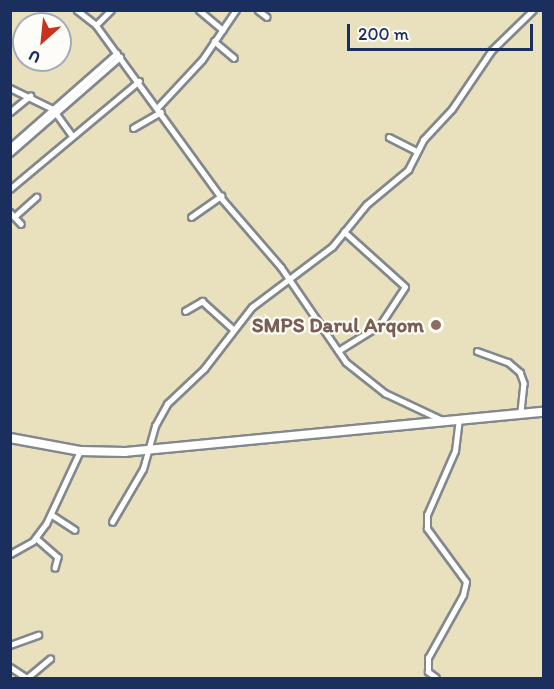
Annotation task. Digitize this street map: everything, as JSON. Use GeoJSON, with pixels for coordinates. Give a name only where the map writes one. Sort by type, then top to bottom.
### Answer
{"type":"FeatureCollection","features":[{"type":"Feature","properties":{"kind":"main road"},"geometry":{"type":"LineString","coordinates":[[10,438],[80,451],[148,451],[543,412]]}},
{"type":"Feature","properties":{"kind":"street"},"geometry":{"type":"LineString","coordinates":[[78,10],[96,25],[139,81],[220,196],[287,278],[338,351],[369,383],[444,421]]}},
{"type":"Feature","properties":{"kind":"street"},"geometry":{"type":"LineString","coordinates":[[96,25],[111,10]]}},
{"type":"Feature","properties":{"kind":"street"},"geometry":{"type":"LineString","coordinates":[[199,10],[223,30]]}},
{"type":"Feature","properties":{"kind":"street"},"geometry":{"type":"LineString","coordinates":[[158,107],[223,30],[236,10]]}},
{"type":"Feature","properties":{"kind":"street"},"geometry":{"type":"LineString","coordinates":[[258,10],[267,17]]}},
{"type":"Feature","properties":{"kind":"street"},"geometry":{"type":"LineString","coordinates":[[112,522],[144,469],[148,451],[167,404],[204,369],[252,307],[287,278],[332,247],[366,204],[408,170],[417,151],[461,98],[499,41],[533,10]]}},
{"type":"Feature","properties":{"kind":"street"},"geometry":{"type":"LineString","coordinates":[[214,41],[234,58]]}},
{"type":"Feature","properties":{"kind":"street"},"geometry":{"type":"LineString","coordinates":[[10,147],[119,55]]}},
{"type":"Feature","properties":{"kind":"street"},"geometry":{"type":"LineString","coordinates":[[10,189],[139,81]]}},
{"type":"Feature","properties":{"kind":"street"},"geometry":{"type":"LineString","coordinates":[[10,88],[55,110],[72,135]]}},
{"type":"Feature","properties":{"kind":"street"},"geometry":{"type":"LineString","coordinates":[[10,112],[30,96]]}},
{"type":"Feature","properties":{"kind":"street"},"geometry":{"type":"LineString","coordinates":[[133,128],[161,112]]}},
{"type":"Feature","properties":{"kind":"street"},"geometry":{"type":"LineString","coordinates":[[389,136],[417,151]]}},
{"type":"Feature","properties":{"kind":"street"},"geometry":{"type":"LineString","coordinates":[[10,153],[22,139]]}},
{"type":"Feature","properties":{"kind":"street"},"geometry":{"type":"LineString","coordinates":[[191,217],[220,196]]}},
{"type":"Feature","properties":{"kind":"street"},"geometry":{"type":"LineString","coordinates":[[21,224],[12,214],[36,197]]}},
{"type":"Feature","properties":{"kind":"street"},"geometry":{"type":"LineString","coordinates":[[338,351],[380,325],[405,287],[344,231]]}},
{"type":"Feature","properties":{"kind":"street"},"geometry":{"type":"LineString","coordinates":[[185,311],[202,300],[233,329]]}},
{"type":"Feature","properties":{"kind":"street"},"geometry":{"type":"LineString","coordinates":[[477,351],[508,362],[520,372],[524,384],[521,414]]}},
{"type":"Feature","properties":{"kind":"street"},"geometry":{"type":"LineString","coordinates":[[436,678],[428,672],[428,658],[463,595],[466,582],[427,529],[427,515],[455,452],[459,420]]}},
{"type":"Feature","properties":{"kind":"street"},"geometry":{"type":"LineString","coordinates":[[10,554],[36,538],[52,515],[59,492],[80,451]]}},
{"type":"Feature","properties":{"kind":"street"},"geometry":{"type":"LineString","coordinates":[[52,515],[75,530]]}},
{"type":"Feature","properties":{"kind":"street"},"geometry":{"type":"LineString","coordinates":[[36,538],[58,557],[55,568]]}},
{"type":"Feature","properties":{"kind":"street"},"geometry":{"type":"LineString","coordinates":[[10,645],[38,635]]}},
{"type":"Feature","properties":{"kind":"street"},"geometry":{"type":"LineString","coordinates":[[10,667],[27,678],[50,659]]}},
{"type":"Feature","properties":{"kind":"place","name":"SMPS Darul Arqom"},"geometry":{"type":"Point","coordinates":[436,325]}}]}
